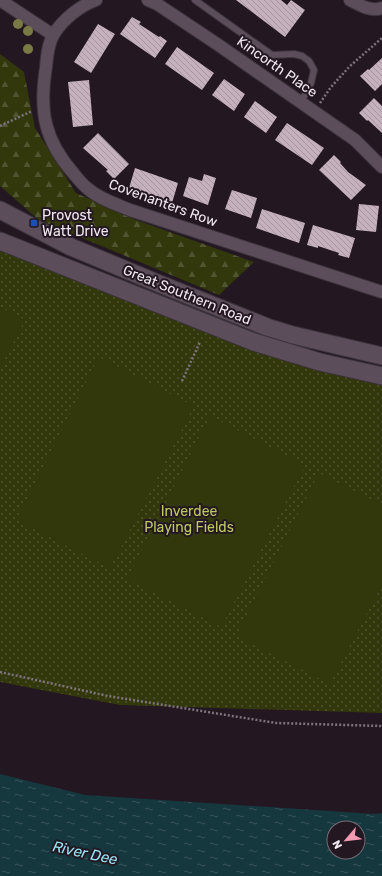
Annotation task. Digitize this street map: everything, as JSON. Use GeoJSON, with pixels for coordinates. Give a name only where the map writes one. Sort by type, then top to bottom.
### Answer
{"type":"FeatureCollection","features":[{"type":"Feature","properties":{"kind":"main road","name":"Great Southern Road"},"geometry":{"type":"LineString","coordinates":[[0,210],[71,247],[267,327],[293,335],[382,356]]}},
{"type":"Feature","properties":{"kind":"main road","name":"Great Southern Road"},"geometry":{"type":"LineString","coordinates":[[0,241],[254,342],[320,362],[382,376]]}},
{"type":"Feature","properties":{"kind":"street"},"geometry":{"type":"LineString","coordinates":[[0,0],[53,34],[68,18],[96,0]]}},
{"type":"Feature","properties":{"kind":"street","name":"Kincorth Place"},"geometry":{"type":"LineString","coordinates":[[148,0],[175,16],[355,140],[382,167]]}},
{"type":"Feature","properties":{"kind":"street"},"geometry":{"type":"LineString","coordinates":[[350,0],[367,9],[376,10],[382,8]]}},
{"type":"Feature","properties":{"kind":"street","name":"Covenanters Row"},"geometry":{"type":"LineString","coordinates":[[53,34],[47,55],[42,88],[45,123],[62,160],[87,188],[107,200],[130,210],[382,292]]}},
{"type":"Feature","properties":{"kind":"lane"},"geometry":{"type":"LineString","coordinates":[[195,0],[272,55],[294,54],[302,56],[309,61],[314,70],[311,83],[300,102]]}},
{"type":"Feature","properties":{"kind":"path"},"geometry":{"type":"LineString","coordinates":[[314,112],[350,66],[382,38]]}},
{"type":"Feature","properties":{"kind":"path"},"geometry":{"type":"LineString","coordinates":[[0,126],[43,106]]}},
{"type":"Feature","properties":{"kind":"path"},"geometry":{"type":"LineString","coordinates":[[182,381],[200,342]]}},
{"type":"Feature","properties":{"kind":"path"},"geometry":{"type":"LineString","coordinates":[[0,672],[108,696],[276,723],[382,726]]}},
{"type":"Feature","properties":{"kind":"green space"},"geometry":{"type":"Polygon","coordinates":[[[0,54],[24,72],[35,128],[76,193],[136,220],[254,262],[219,295],[39,220],[0,186],[0,54]]]}},
{"type":"Feature","properties":{"kind":"green space","name":"Inverdee Playing Fields"},"geometry":{"type":"Polygon","coordinates":[[[0,241],[172,310],[382,376],[382,713],[120,705],[0,682],[0,241]]]}},
{"type":"Feature","properties":{"kind":"green space"},"geometry":{"type":"Polygon","coordinates":[[[0,307],[25,320],[0,368],[0,307]]]}},
{"type":"Feature","properties":{"kind":"green space"},"geometry":{"type":"Polygon","coordinates":[[[99,357],[194,406],[110,568],[16,520],[99,357]]]}},
{"type":"Feature","properties":{"kind":"green space"},"geometry":{"type":"Polygon","coordinates":[[[210,416],[305,465],[221,627],[127,579],[210,416]]]}},
{"type":"Feature","properties":{"kind":"green space"},"geometry":{"type":"Polygon","coordinates":[[[319,473],[382,505],[382,584],[330,684],[236,636],[319,473]]]}},
{"type":"Feature","properties":{"kind":"water","name":"River Dee"},"geometry":{"type":"Polygon","coordinates":[[[0,774],[85,795],[375,814],[382,813],[382,876],[0,876],[0,774]]]}},
{"type":"Feature","properties":{"kind":"building"},"geometry":{"type":"Polygon","coordinates":[[[236,0],[281,0],[287,5],[291,0],[305,10],[285,37],[236,0]]]}},
{"type":"Feature","properties":{"kind":"building"},"geometry":{"type":"Polygon","coordinates":[[[132,17],[141,22],[139,24],[167,41],[155,58],[120,34],[132,17]]]}},
{"type":"Feature","properties":{"kind":"building"},"geometry":{"type":"Polygon","coordinates":[[[98,24],[115,34],[91,73],[74,62],[98,24]]]}},
{"type":"Feature","properties":{"kind":"building"},"geometry":{"type":"Polygon","coordinates":[[[177,47],[214,73],[202,90],[165,64],[177,47]]]}},
{"type":"Feature","properties":{"kind":"building"},"geometry":{"type":"Polygon","coordinates":[[[382,58],[382,84],[375,91],[360,76],[382,58]]]}},
{"type":"Feature","properties":{"kind":"building"},"geometry":{"type":"Polygon","coordinates":[[[224,79],[245,94],[234,111],[212,95],[224,79]]]}},
{"type":"Feature","properties":{"kind":"building"},"geometry":{"type":"Polygon","coordinates":[[[89,80],[93,125],[73,127],[68,82],[89,80]]]}},
{"type":"Feature","properties":{"kind":"building"},"geometry":{"type":"Polygon","coordinates":[[[374,98],[382,106],[382,133],[359,113],[374,98]]]}},
{"type":"Feature","properties":{"kind":"building"},"geometry":{"type":"Polygon","coordinates":[[[255,101],[277,117],[266,133],[244,117],[255,101]]]}},
{"type":"Feature","properties":{"kind":"building"},"geometry":{"type":"Polygon","coordinates":[[[287,123],[324,148],[312,165],[275,140],[287,123]]]}},
{"type":"Feature","properties":{"kind":"building"},"geometry":{"type":"Polygon","coordinates":[[[98,133],[129,164],[114,179],[106,171],[108,170],[83,148],[98,133]]]}},
{"type":"Feature","properties":{"kind":"building"},"geometry":{"type":"Polygon","coordinates":[[[334,155],[348,172],[366,185],[351,200],[319,170],[334,155]]]}},
{"type":"Feature","properties":{"kind":"building"},"geometry":{"type":"Polygon","coordinates":[[[135,168],[178,183],[172,203],[129,188],[135,168]]]}},
{"type":"Feature","properties":{"kind":"building"},"geometry":{"type":"Polygon","coordinates":[[[204,174],[216,178],[208,205],[183,196],[189,177],[202,181],[204,174]]]}},
{"type":"Feature","properties":{"kind":"building"},"geometry":{"type":"Polygon","coordinates":[[[232,190],[257,198],[251,218],[225,209],[232,190]]]}},
{"type":"Feature","properties":{"kind":"building"},"geometry":{"type":"Polygon","coordinates":[[[359,204],[379,206],[376,232],[356,230],[359,204]]]}},
{"type":"Feature","properties":{"kind":"building"},"geometry":{"type":"Polygon","coordinates":[[[262,209],[305,223],[299,243],[256,228],[262,209]]]}},
{"type":"Feature","properties":{"kind":"building"},"geometry":{"type":"Polygon","coordinates":[[[313,225],[355,238],[349,258],[318,246],[318,248],[307,245],[313,225]]]}},
{"type":"Feature","properties":{"kind":"place","name":"Provost Watt Drive"},"geometry":{"type":"Point","coordinates":[34,223]}}]}
